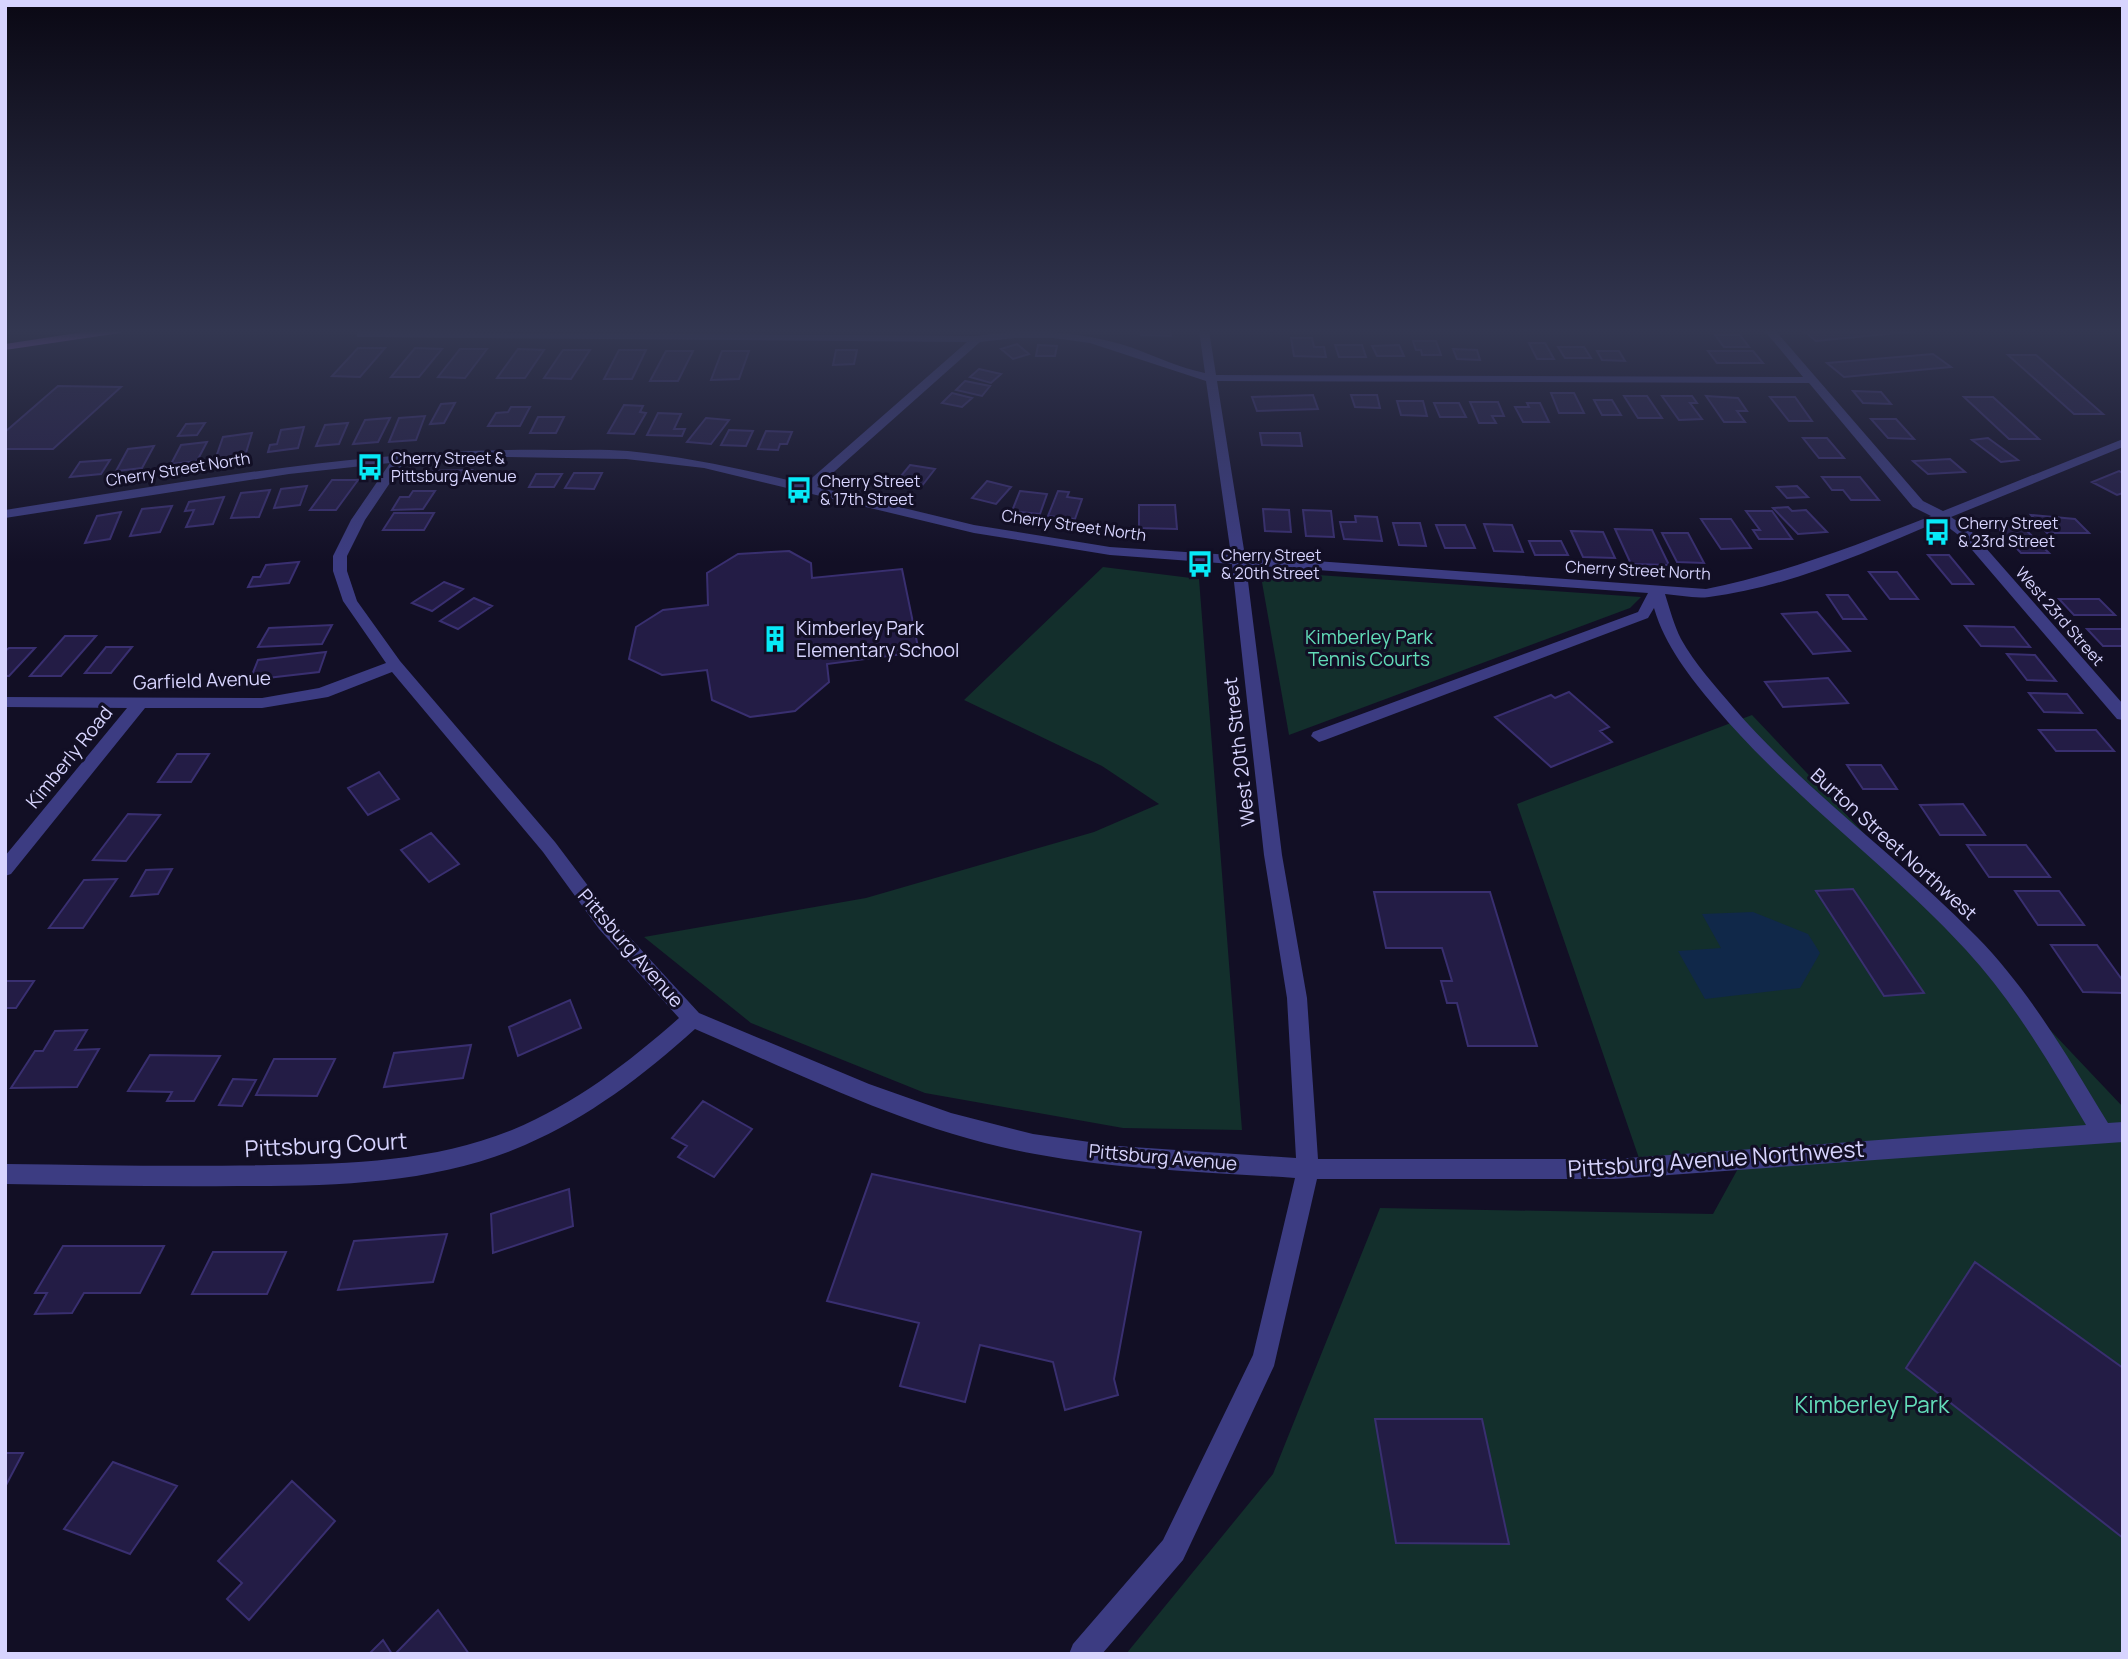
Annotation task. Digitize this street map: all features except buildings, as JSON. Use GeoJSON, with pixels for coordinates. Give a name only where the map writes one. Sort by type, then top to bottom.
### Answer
{"type":"FeatureCollection","features":[{"type":"Feature","properties":{"kind":"street"},"geometry":{"type":"LineString","coordinates":[[810,487],[900,407]]}},
{"type":"Feature","properties":{"kind":"street","name":"West 20th Street"},"geometry":{"type":"LineString","coordinates":[[1083,1654],[1173,1550],[1265,1357],[1308,1169],[1297,998],[1273,855],[1238,559],[1215,407]]}},
{"type":"Feature","properties":{"kind":"street","name":"West 23rd Street"},"geometry":{"type":"LineString","coordinates":[[1834,407],[1918,504],[1940,515],[1966,534],[2123,715]]}},
{"type":"Feature","properties":{"kind":"street","name":"Cherry Street North"},"geometry":{"type":"LineString","coordinates":[[5,514],[289,470],[400,458],[503,453],[626,455],[704,464],[810,487],[869,505],[1043,542],[1110,551],[1706,593],[1747,585],[1833,560],[2123,443]]}},
{"type":"Feature","properties":{"kind":"street","name":"Pittsburg Avenue"},"geometry":{"type":"LineString","coordinates":[[400,458],[358,520],[340,556],[340,571],[350,601],[395,665],[549,847],[606,924],[692,1019],[875,1096],[951,1123],[1021,1141],[1118,1156],[1308,1169]]}},
{"type":"Feature","properties":{"kind":"street"},"geometry":{"type":"LineString","coordinates":[[1318,736],[1643,615],[1657,591]]}},
{"type":"Feature","properties":{"kind":"street","name":"Burton Street Northwest"},"geometry":{"type":"LineString","coordinates":[[1657,591],[1670,632],[1689,664],[1726,710],[1815,800],[1878,854],[1973,945],[2042,1034],[2112,1132]]}},
{"type":"Feature","properties":{"kind":"street","name":"Garfield Avenue"},"geometry":{"type":"LineString","coordinates":[[5,702],[262,703],[322,692],[395,665]]}},
{"type":"Feature","properties":{"kind":"street","name":"Kimberly Road"},"geometry":{"type":"LineString","coordinates":[[5,869],[139,704]]}},
{"type":"Feature","properties":{"kind":"street","name":"Pittsburg Court"},"geometry":{"type":"LineString","coordinates":[[5,1174],[354,1174],[445,1162],[515,1139],[591,1101],[651,1056],[692,1019]]}},
{"type":"Feature","properties":{"kind":"street","name":"Pittsburg Avenue Northwest"},"geometry":{"type":"LineString","coordinates":[[1308,1169],[1614,1169],[2112,1132]]}},
{"type":"Feature","properties":{"kind":"green space"},"geometry":{"type":"Polygon","coordinates":[[[1103,567],[1199,579],[1242,1130],[1123,1128],[925,1093],[751,1023],[644,937],[866,898],[1094,832],[1159,804],[1102,766],[964,700],[1103,567]]]}},
{"type":"Feature","properties":{"kind":"green space","name":"Kimberley Park Tennis Courts"},"geometry":{"type":"Polygon","coordinates":[[[1260,571],[1641,597],[1630,608],[1289,735],[1260,571]]]}},
{"type":"Feature","properties":{"kind":"green space","name":"Kimberley Park"},"geometry":{"type":"Polygon","coordinates":[[[1752,715],[2123,1107],[2123,1654],[1126,1654],[1273,1474],[1380,1208],[1713,1214],[1740,1165],[1641,1164],[1517,804],[1752,715]]]}},
{"type":"Feature","properties":{"kind":"water"},"geometry":{"type":"Polygon","coordinates":[[[1753,912],[1808,934],[1820,953],[1800,988],[1705,999],[1678,951],[1721,948],[1702,914],[1753,912]]]}},
{"type":"Feature","properties":{"kind":"place","name":"Cherry Street & Pittsburg Avenue"},"geometry":{"type":"Point","coordinates":[370,467]}},
{"type":"Feature","properties":{"kind":"place","name":"Cherry Street & 17th Street"},"geometry":{"type":"Point","coordinates":[799,490]}},
{"type":"Feature","properties":{"kind":"place","name":"Cherry Street & 23rd Street"},"geometry":{"type":"Point","coordinates":[1937,532]}},
{"type":"Feature","properties":{"kind":"place","name":"Cherry Street & 20th Street"},"geometry":{"type":"Point","coordinates":[1200,564]}},
{"type":"Feature","properties":{"kind":"place","name":"Kimberley Park Elementary School"},"geometry":{"type":"Point","coordinates":[775,639]}}]}
